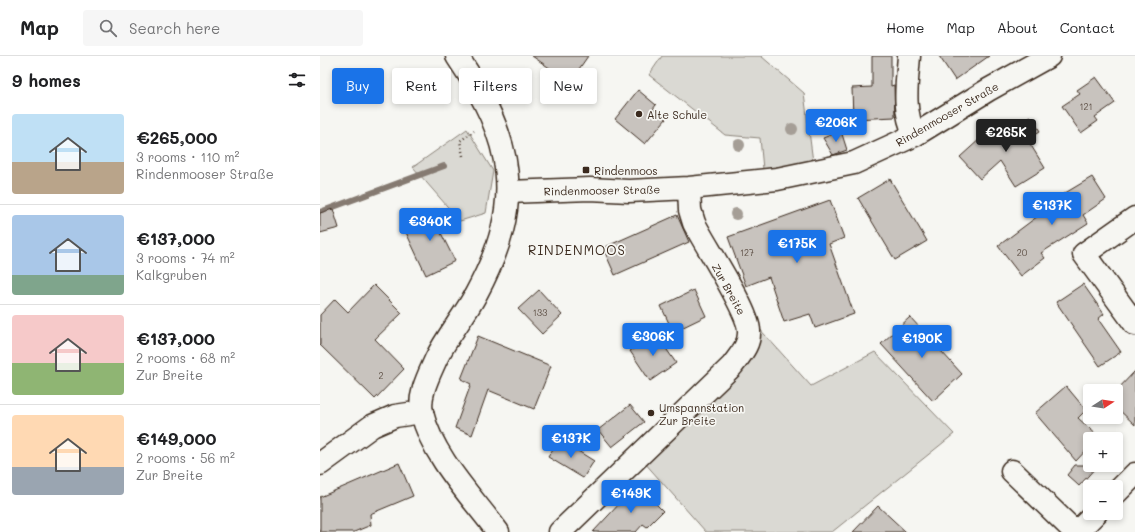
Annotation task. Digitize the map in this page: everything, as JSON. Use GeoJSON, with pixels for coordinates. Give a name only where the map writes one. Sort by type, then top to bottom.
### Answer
{"type":"FeatureCollection","features":[{"type":"Feature","properties":{"kind":"street"},"geometry":{"type":"LineString","coordinates":[[457,56],[471,77],[493,118],[508,173],[507,207],[501,238],[476,294],[444,342],[432,368],[424,388],[422,412],[429,434],[440,454],[498,532]]}},
{"type":"Feature","properties":{"kind":"street"},"geometry":{"type":"LineString","coordinates":[[909,56],[906,106],[910,124],[916,135]]}},
{"type":"Feature","properties":{"kind":"street","name":"Rindenmooser Straße"},"geometry":{"type":"LineString","coordinates":[[508,192],[590,189],[629,191],[690,188],[777,179],[854,163],[916,135],[988,90],[1049,56]]}},
{"type":"Feature","properties":{"kind":"street","name":"Zur Breite"},"geometry":{"type":"LineString","coordinates":[[560,532],[732,366],[747,345],[750,330],[743,311],[694,224],[690,210],[690,188]]}},
{"type":"Feature","properties":{"kind":"street"},"geometry":{"type":"LineString","coordinates":[[1135,218],[1084,254],[1135,324]]}},
{"type":"Feature","properties":{"kind":"street"},"geometry":{"type":"LineString","coordinates":[[320,464],[372,426],[395,416],[422,412]]}},
{"type":"Feature","properties":{"kind":"street"},"geometry":{"type":"LineString","coordinates":[[1012,471],[1076,532],[1089,520]]}},
{"type":"Feature","properties":{"kind":"path"},"geometry":{"type":"LineString","coordinates":[[462,156],[460,141],[493,118]]}},
{"type":"Feature","properties":{"kind":"shaded area"},"geometry":{"type":"Polygon","coordinates":[[[662,56],[761,56],[804,93],[813,162],[763,169],[760,138],[725,135],[649,75],[662,56]]]}},
{"type":"Feature","properties":{"kind":"shaded area"},"geometry":{"type":"Polygon","coordinates":[[[467,129],[493,171],[486,213],[460,221],[413,167],[467,129]]]}},
{"type":"Feature","properties":{"kind":"shaded area"},"geometry":{"type":"Polygon","coordinates":[[[757,326],[811,386],[875,352],[954,434],[832,532],[706,532],[644,462],[757,326]]]}},
{"type":"Feature","properties":{"kind":"building"},"geometry":{"type":"Polygon","coordinates":[[[532,56],[588,56],[580,68],[550,68],[532,56]]]}},
{"type":"Feature","properties":{"kind":"building"},"geometry":{"type":"Polygon","coordinates":[[[872,56],[891,56],[891,86],[894,85],[895,117],[853,119],[852,88],[872,87],[872,56]]]}},
{"type":"Feature","properties":{"kind":"building"},"geometry":{"type":"Polygon","coordinates":[[[939,56],[989,56],[955,80],[939,56]]]}},
{"type":"Feature","properties":{"kind":"building"},"geometry":{"type":"Polygon","coordinates":[[[1096,77],[1115,103],[1095,117],[1098,121],[1081,133],[1062,106],[1080,94],[1077,90],[1096,77]]]}},
{"type":"Feature","properties":{"kind":"building","name":"Alte Schule"},"geometry":{"type":"Polygon","coordinates":[[[638,90],[656,105],[653,109],[666,119],[645,144],[615,119],[638,90]]]}},
{"type":"Feature","properties":{"kind":"building"},"geometry":{"type":"Polygon","coordinates":[[[1030,116],[1040,131],[1027,139],[1045,168],[1016,186],[1000,161],[980,179],[960,157],[991,129],[997,136],[1030,116]]]}},
{"type":"Feature","properties":{"kind":"building"},"geometry":{"type":"Polygon","coordinates":[[[841,131],[847,150],[833,155],[823,138],[841,131]]]}},
{"type":"Feature","properties":{"kind":"building"},"geometry":{"type":"Polygon","coordinates":[[[1092,177],[1106,199],[1083,215],[1088,223],[1041,253],[1045,258],[1021,276],[998,246],[1042,213],[1040,208],[1092,177]]]}},
{"type":"Feature","properties":{"kind":"building"},"geometry":{"type":"Polygon","coordinates":[[[890,179],[927,241],[895,260],[858,198],[890,179]]]}},
{"type":"Feature","properties":{"kind":"building"},"geometry":{"type":"Polygon","coordinates":[[[830,200],[844,238],[829,244],[854,314],[815,328],[810,314],[784,322],[769,277],[746,286],[728,237],[830,200]]]}},
{"type":"Feature","properties":{"kind":"building"},"geometry":{"type":"Polygon","coordinates":[[[333,209],[339,228],[320,233],[320,213],[333,209]]]}},
{"type":"Feature","properties":{"kind":"building"},"geometry":{"type":"Polygon","coordinates":[[[437,209],[448,230],[441,233],[455,261],[426,275],[403,226],[437,209]]]}},
{"type":"Feature","properties":{"kind":"building"},"geometry":{"type":"Polygon","coordinates":[[[677,215],[689,242],[615,275],[603,248],[677,215]]]}},
{"type":"Feature","properties":{"kind":"building"},"geometry":{"type":"Polygon","coordinates":[[[1083,284],[1104,314],[1098,319],[1121,352],[1100,366],[1056,302],[1083,284]]]}},
{"type":"Feature","properties":{"kind":"building"},"geometry":{"type":"Polygon","coordinates":[[[374,285],[402,313],[375,339],[404,369],[375,399],[320,345],[320,315],[335,299],[348,312],[374,285]]]}},
{"type":"Feature","properties":{"kind":"building"},"geometry":{"type":"Polygon","coordinates":[[[539,290],[562,315],[542,334],[518,309],[539,290]]]}},
{"type":"Feature","properties":{"kind":"building"},"geometry":{"type":"Polygon","coordinates":[[[694,290],[706,316],[673,332],[661,306],[694,290]]]}},
{"type":"Feature","properties":{"kind":"building"},"geometry":{"type":"Polygon","coordinates":[[[910,317],[962,374],[933,401],[881,344],[910,317]]]}},
{"type":"Feature","properties":{"kind":"building"},"geometry":{"type":"Polygon","coordinates":[[[656,334],[676,363],[650,381],[630,351],[656,334]]]}},
{"type":"Feature","properties":{"kind":"building"},"geometry":{"type":"Polygon","coordinates":[[[478,336],[551,366],[534,409],[488,390],[472,435],[455,428],[471,384],[461,379],[478,336]]]}},
{"type":"Feature","properties":{"kind":"building"},"geometry":{"type":"Polygon","coordinates":[[[1135,371],[1135,425],[1123,414],[1123,384],[1135,371]]]}},
{"type":"Feature","properties":{"kind":"building"},"geometry":{"type":"Polygon","coordinates":[[[1066,386],[1083,406],[1083,413],[1078,418],[1093,432],[1083,432],[1083,454],[1076,461],[1035,413],[1066,386]]]}},
{"type":"Feature","properties":{"kind":"building"},"geometry":{"type":"Polygon","coordinates":[[[630,405],[644,422],[612,447],[598,430],[630,405]]]}},
{"type":"Feature","properties":{"kind":"building"},"geometry":{"type":"Polygon","coordinates":[[[559,439],[594,461],[583,478],[548,457],[559,439]]]}},
{"type":"Feature","properties":{"kind":"building"},"geometry":{"type":"Polygon","coordinates":[[[399,463],[413,496],[370,514],[371,525],[354,532],[320,532],[320,497],[399,463]]]}},
{"type":"Feature","properties":{"kind":"building"},"geometry":{"type":"Polygon","coordinates":[[[1075,465],[1083,465],[1083,472],[1092,472],[1079,486],[1067,475],[1075,465]]]}},
{"type":"Feature","properties":{"kind":"building"},"geometry":{"type":"Polygon","coordinates":[[[637,485],[663,511],[647,527],[643,524],[636,532],[593,532],[637,485]]]}},
{"type":"Feature","properties":{"kind":"building"},"geometry":{"type":"Polygon","coordinates":[[[878,506],[906,532],[853,532],[878,506]]]}},
{"type":"Feature","properties":{"kind":"waterway"},"geometry":{"type":"LineString","coordinates":[[320,212],[444,166]]}},
{"type":"Feature","properties":{"kind":"place","name":"Alte Schule"},"geometry":{"type":"Point","coordinates":[639,114]}},
{"type":"Feature","properties":{"kind":"place","name":"Rindenmoos"},"geometry":{"type":"Point","coordinates":[586,170]}},
{"type":"Feature","properties":{"kind":"place","name":"Umspannstation Zur Breite"},"geometry":{"type":"Point","coordinates":[651,413]}},
{"type":"Feature","properties":{"kind":"district","name":"RINDENMOOS"},"geometry":{"type":"Point","coordinates":[577,249]}}]}
